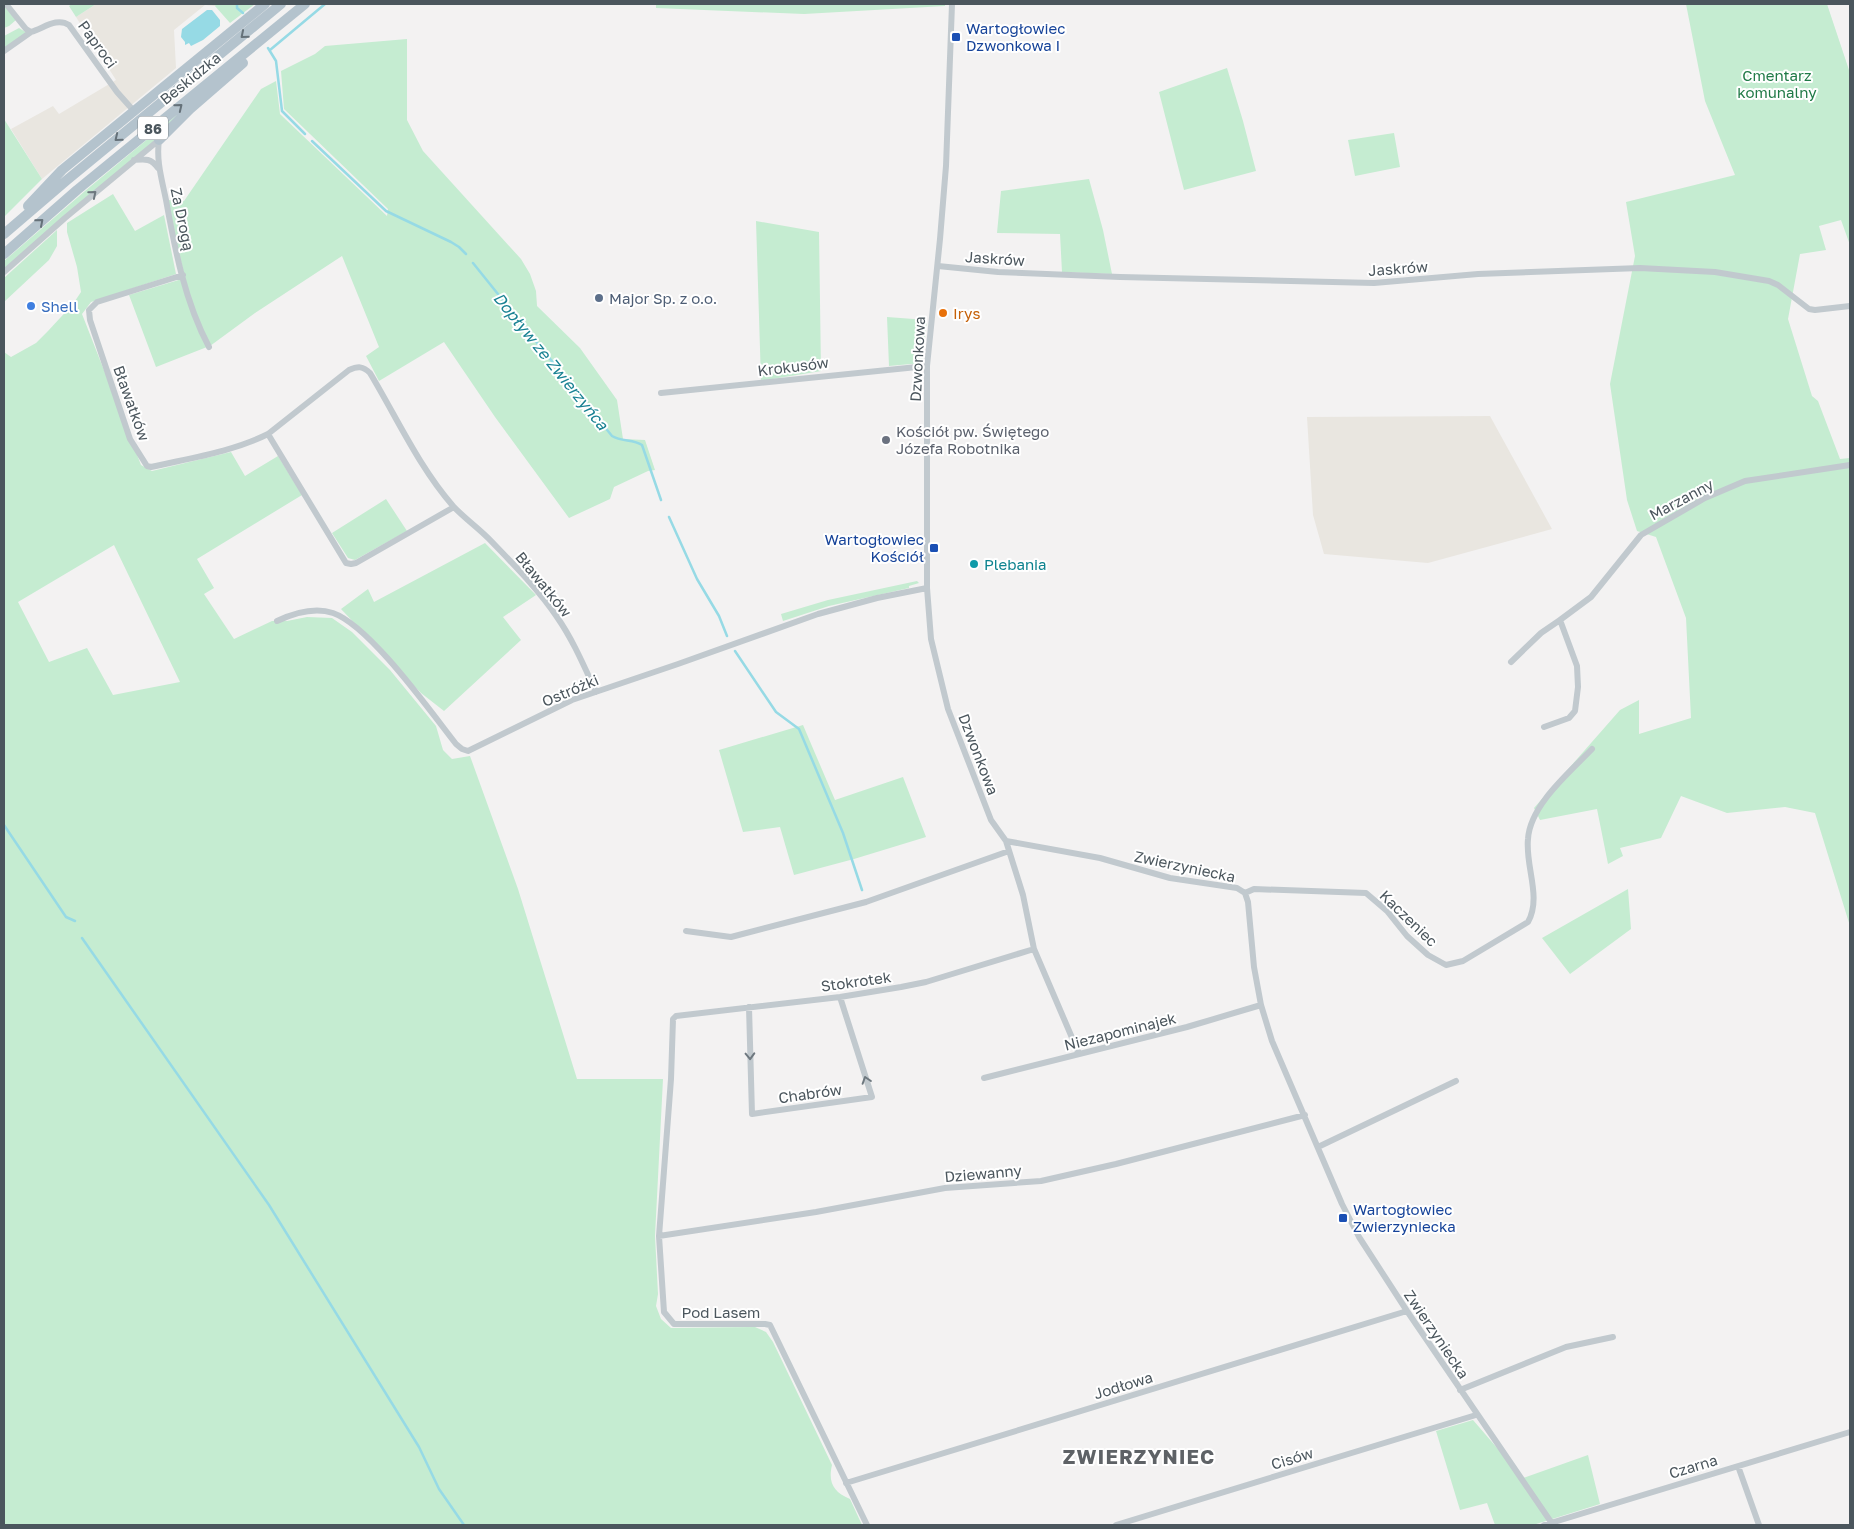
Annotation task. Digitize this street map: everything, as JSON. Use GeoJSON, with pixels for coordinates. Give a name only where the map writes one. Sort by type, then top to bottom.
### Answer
{"type":"FeatureCollection","features":[{"type":"Feature","properties":{"kind":"main road"},"geometry":{"type":"LineString","coordinates":[[4,234],[62,170],[133,110],[265,4]]}},
{"type":"Feature","properties":{"kind":"main road","name":"Beskidzka"},"geometry":{"type":"LineString","coordinates":[[4,234],[281,4]]}},
{"type":"Feature","properties":{"kind":"main road"},"geometry":{"type":"LineString","coordinates":[[159,140],[190,109],[275,35],[305,4]]}},
{"type":"Feature","properties":{"kind":"main road","name":"Beskidzka"},"geometry":{"type":"LineString","coordinates":[[4,254],[77,190],[305,4]]}},
{"type":"Feature","properties":{"kind":"street"},"geometry":{"type":"LineString","coordinates":[[6,4],[26,29],[31,32]]}},
{"type":"Feature","properties":{"kind":"street","name":"Dzwonkowa"},"geometry":{"type":"LineString","coordinates":[[952,4],[946,166],[927,366],[927,588],[931,639],[948,709],[991,820],[1006,841],[1023,895],[1034,949],[1079,1054]]}},
{"type":"Feature","properties":{"kind":"street","name":"Paproci"},"geometry":{"type":"LineString","coordinates":[[4,52],[31,32],[57,21],[64,22],[69,25],[117,92],[133,110]]}},
{"type":"Feature","properties":{"kind":"street"},"geometry":{"type":"LineString","coordinates":[[4,272],[133,160],[159,140]]}},
{"type":"Feature","properties":{"kind":"street","name":"Za Drogą"},"geometry":{"type":"LineString","coordinates":[[159,140],[159,168],[183,275],[209,347]]}},
{"type":"Feature","properties":{"kind":"street"},"geometry":{"type":"LineString","coordinates":[[133,160],[147,159],[154,162],[159,168]]}},
{"type":"Feature","properties":{"kind":"street","name":"Jaskrów"},"geometry":{"type":"LineString","coordinates":[[938,266],[998,272],[1120,277],[1374,283],[1478,274],[1640,268],[1715,272],[1751,277],[1769,281],[1809,309],[1850,306]]}},
{"type":"Feature","properties":{"kind":"street","name":"Bławatków"},"geometry":{"type":"LineString","coordinates":[[183,275],[97,302],[89,310],[90,320],[130,440],[147,466],[150,467],[213,453],[238,446],[268,434],[349,370],[362,367],[370,373],[438,487],[454,507],[490,540],[526,578],[557,616],[596,692]]}},
{"type":"Feature","properties":{"kind":"street","name":"Krokusów"},"geometry":{"type":"LineString","coordinates":[[661,393],[927,366]]}},
{"type":"Feature","properties":{"kind":"street"},"geometry":{"type":"LineString","coordinates":[[268,434],[346,563],[356,563],[454,507]]}},
{"type":"Feature","properties":{"kind":"street","name":"Marzanny"},"geometry":{"type":"LineString","coordinates":[[1511,662],[1541,633],[1591,597],[1641,535],[1705,498],[1745,481],[1850,465]]}},
{"type":"Feature","properties":{"kind":"street","name":"Ostróżki"},"geometry":{"type":"LineString","coordinates":[[277,621],[290,615],[310,611],[333,613],[347,621],[361,631],[400,674],[456,744],[462,750],[468,751],[572,700],[818,614],[877,598],[927,588]]}},
{"type":"Feature","properties":{"kind":"street"},"geometry":{"type":"LineString","coordinates":[[1544,727],[1569,718],[1575,711],[1578,687],[1577,666],[1560,620]]}},
{"type":"Feature","properties":{"kind":"street","name":"Kaczeniec"},"geometry":{"type":"LineString","coordinates":[[1245,893],[1254,889],[1366,893],[1387,911],[1407,936],[1428,955],[1446,965],[1463,961],[1528,922],[1532,915],[1534,904],[1528,838],[1532,820],[1539,808],[1592,749]]}},
{"type":"Feature","properties":{"kind":"street","name":"Zwierzyniecka"},"geometry":{"type":"LineString","coordinates":[[1006,841],[1100,858],[1170,878],[1237,888],[1245,893],[1248,902],[1254,967],[1261,1005],[1272,1041],[1342,1204],[1359,1237],[1549,1525]]}},
{"type":"Feature","properties":{"kind":"street"},"geometry":{"type":"LineString","coordinates":[[686,931],[731,937],[866,902],[1008,851]]}},
{"type":"Feature","properties":{"kind":"street","name":"Stokrotek"},"geometry":{"type":"LineString","coordinates":[[676,1016],[840,997],[926,982],[1034,949]]}},
{"type":"Feature","properties":{"kind":"street","name":"Chabrów"},"geometry":{"type":"LineString","coordinates":[[749,1007],[752,1114],[872,1097],[840,997]]}},
{"type":"Feature","properties":{"kind":"street","name":"Niezapominajek"},"geometry":{"type":"LineString","coordinates":[[984,1078],[1187,1027],[1261,1005]]}},
{"type":"Feature","properties":{"kind":"street","name":"Pod Lasem"},"geometry":{"type":"LineString","coordinates":[[676,1016],[674,1019],[659,1236],[664,1312],[674,1324],[770,1325],[867,1525]]}},
{"type":"Feature","properties":{"kind":"street"},"geometry":{"type":"LineString","coordinates":[[1318,1147],[1456,1081]]}},
{"type":"Feature","properties":{"kind":"street","name":"Dziewanny"},"geometry":{"type":"LineString","coordinates":[[659,1236],[816,1212],[945,1188],[1041,1181],[1116,1164],[1304,1115]]}},
{"type":"Feature","properties":{"kind":"street","name":"Jodłowa"},"geometry":{"type":"LineString","coordinates":[[846,1483],[1407,1311]]}},
{"type":"Feature","properties":{"kind":"street"},"geometry":{"type":"LineString","coordinates":[[1460,1390],[1566,1347],[1613,1337]]}},
{"type":"Feature","properties":{"kind":"street","name":"Cisów"},"geometry":{"type":"LineString","coordinates":[[1116,1525],[1476,1414]]}},
{"type":"Feature","properties":{"kind":"street","name":"Czarna"},"geometry":{"type":"LineString","coordinates":[[1549,1525],[1850,1432]]}},
{"type":"Feature","properties":{"kind":"street"},"geometry":{"type":"LineString","coordinates":[[1738,1466],[1759,1525]]}},
{"type":"Feature","properties":{"kind":"shaded area"},"geometry":{"type":"Polygon","coordinates":[[[96,4],[216,4],[215,6],[205,5],[174,30],[176,68],[42,179],[11,129],[53,106],[59,114],[116,80],[76,17],[96,4]]]}},
{"type":"Feature","properties":{"kind":"shaded area"},"geometry":{"type":"Polygon","coordinates":[[[1490,416],[1552,529],[1428,563],[1324,554],[1313,515],[1307,417],[1490,416]]]}},
{"type":"Feature","properties":{"kind":"green space"},"geometry":{"type":"Polygon","coordinates":[[[72,4],[96,4],[76,17],[69,6],[72,4]]]}},
{"type":"Feature","properties":{"kind":"green space"},"geometry":{"type":"Polygon","coordinates":[[[216,4],[255,4],[230,23],[215,6],[216,4]]]}},
{"type":"Feature","properties":{"kind":"green space"},"geometry":{"type":"Polygon","coordinates":[[[656,4],[945,4],[945,6],[804,14],[656,8],[656,4]]]}},
{"type":"Feature","properties":{"kind":"green space","name":"Cmentarz komunalny"},"geometry":{"type":"Polygon","coordinates":[[[1686,4],[1827,4],[1850,73],[1850,245],[1841,220],[1819,226],[1826,250],[1800,254],[1788,319],[1812,396],[1818,401],[1840,459],[1850,458],[1850,926],[1815,813],[1785,807],[1727,813],[1681,796],[1661,838],[1620,848],[1623,856],[1608,864],[1597,809],[1540,820],[1534,808],[1620,710],[1639,700],[1639,734],[1691,718],[1686,618],[1656,537],[1637,531],[1627,500],[1610,384],[1635,256],[1626,202],[1735,175],[1705,101],[1686,4]]]}},
{"type":"Feature","properties":{"kind":"green space"},"geometry":{"type":"Polygon","coordinates":[[[4,6],[16,20],[4,28],[4,6]]]}},
{"type":"Feature","properties":{"kind":"green space"},"geometry":{"type":"Polygon","coordinates":[[[19,28],[27,33],[4,48],[4,36],[19,28]]]}},
{"type":"Feature","properties":{"kind":"green space"},"geometry":{"type":"Polygon","coordinates":[[[407,39],[407,120],[423,151],[521,259],[530,274],[536,291],[537,306],[580,348],[617,400],[623,439],[645,440],[655,470],[648,471],[614,487],[610,499],[569,518],[495,417],[444,342],[379,381],[366,356],[379,347],[342,256],[255,313],[210,346],[195,311],[184,274],[168,200],[184,201],[261,89],[276,81],[280,114],[387,216],[388,209],[284,109],[281,71],[315,54],[325,46],[407,39]]]}},
{"type":"Feature","properties":{"kind":"green space"},"geometry":{"type":"Polygon","coordinates":[[[1227,68],[1256,171],[1184,190],[1159,92],[1227,68]]]}},
{"type":"Feature","properties":{"kind":"green space"},"geometry":{"type":"Polygon","coordinates":[[[185,108],[154,141],[4,270],[4,261],[185,108]]]}},
{"type":"Feature","properties":{"kind":"green space"},"geometry":{"type":"Polygon","coordinates":[[[4,119],[42,179],[4,217],[4,119]]]}},
{"type":"Feature","properties":{"kind":"green space"},"geometry":{"type":"Polygon","coordinates":[[[1394,133],[1400,167],[1355,176],[1348,140],[1394,133]]]}},
{"type":"Feature","properties":{"kind":"green space"},"geometry":{"type":"Polygon","coordinates":[[[1089,179],[1103,230],[1112,274],[1062,272],[1060,234],[997,233],[1001,191],[1089,179]]]}},
{"type":"Feature","properties":{"kind":"green space"},"geometry":{"type":"Polygon","coordinates":[[[113,194],[135,231],[164,215],[176,274],[91,302],[82,314],[141,465],[152,471],[231,452],[245,476],[278,456],[302,495],[197,559],[214,588],[204,594],[234,639],[272,621],[287,621],[307,617],[332,618],[352,632],[390,670],[436,726],[443,750],[452,759],[470,756],[518,889],[577,1079],[663,1079],[655,1236],[658,1294],[656,1306],[661,1319],[671,1328],[755,1327],[766,1332],[773,1342],[832,1465],[831,1481],[833,1486],[839,1493],[850,1499],[862,1525],[4,1525],[4,352],[11,357],[36,343],[73,304],[81,292],[77,267],[67,232],[67,223],[113,194]],[[114,545],[18,602],[49,662],[87,648],[113,695],[180,682],[114,545]]]}},
{"type":"Feature","properties":{"kind":"green space"},"geometry":{"type":"Polygon","coordinates":[[[756,221],[819,232],[821,371],[761,381],[756,221]]]}},
{"type":"Feature","properties":{"kind":"green space"},"geometry":{"type":"Polygon","coordinates":[[[57,230],[57,246],[49,260],[4,302],[4,278],[57,230]]]}},
{"type":"Feature","properties":{"kind":"green space"},"geometry":{"type":"Polygon","coordinates":[[[182,279],[207,347],[156,367],[129,295],[182,279]]]}},
{"type":"Feature","properties":{"kind":"green space"},"geometry":{"type":"Polygon","coordinates":[[[887,317],[927,320],[922,363],[889,366],[887,317]]]}},
{"type":"Feature","properties":{"kind":"green space"},"geometry":{"type":"Polygon","coordinates":[[[386,499],[407,531],[355,560],[348,558],[332,533],[386,499]]]}},
{"type":"Feature","properties":{"kind":"green space"},"geometry":{"type":"Polygon","coordinates":[[[485,543],[536,595],[503,617],[521,640],[444,711],[421,693],[341,609],[368,589],[374,602],[485,543]]]}},
{"type":"Feature","properties":{"kind":"green space"},"geometry":{"type":"Polygon","coordinates":[[[917,581],[919,583],[909,586],[909,588],[829,606],[783,621],[781,614],[828,600],[917,581]]]}},
{"type":"Feature","properties":{"kind":"green space"},"geometry":{"type":"Polygon","coordinates":[[[803,725],[835,800],[903,777],[926,837],[794,875],[780,827],[743,832],[719,750],[803,725]]]}},
{"type":"Feature","properties":{"kind":"green space"},"geometry":{"type":"Polygon","coordinates":[[[1628,889],[1631,929],[1570,974],[1542,938],[1628,889]]]}},
{"type":"Feature","properties":{"kind":"green space"},"geometry":{"type":"Polygon","coordinates":[[[1473,1420],[1523,1478],[1588,1455],[1600,1504],[1533,1525],[1495,1525],[1487,1503],[1460,1510],[1436,1431],[1473,1420]]]}},
{"type":"Feature","properties":{"kind":"water"},"geometry":{"type":"Polygon","coordinates":[[[207,10],[212,10],[220,20],[220,26],[203,40],[191,46],[189,43],[185,45],[181,37],[182,29],[207,10]]]}},
{"type":"Feature","properties":{"kind":"waterway","name":"Dopływ ze Zwierzyńca"},"geometry":{"type":"LineString","coordinates":[[237,4],[237,8],[243,13]]}},
{"type":"Feature","properties":{"kind":"waterway"},"geometry":{"type":"LineString","coordinates":[[270,50],[325,4]]}},
{"type":"Feature","properties":{"kind":"waterway","name":"Dopływ ze Zwierzyńca"},"geometry":{"type":"LineString","coordinates":[[268,48],[276,61],[282,111],[305,134]]}},
{"type":"Feature","properties":{"kind":"waterway","name":"Dopływ ze Zwierzyńca"},"geometry":{"type":"LineString","coordinates":[[312,141],[386,211],[451,242],[466,254]]}},
{"type":"Feature","properties":{"kind":"waterway","name":"Dopływ ze Zwierzyńca"},"geometry":{"type":"LineString","coordinates":[[473,263],[612,436],[642,445],[661,500]]}},
{"type":"Feature","properties":{"kind":"waterway","name":"Dopływ ze Zwierzyńca"},"geometry":{"type":"LineString","coordinates":[[669,517],[697,579],[719,616],[727,636]]}},
{"type":"Feature","properties":{"kind":"waterway","name":"Dopływ ze Zwierzyńca"},"geometry":{"type":"LineString","coordinates":[[735,651],[776,712],[799,729],[843,833],[862,890]]}},
{"type":"Feature","properties":{"kind":"waterway"},"geometry":{"type":"LineString","coordinates":[[4,825],[66,917],[75,921]]}},
{"type":"Feature","properties":{"kind":"waterway"},"geometry":{"type":"LineString","coordinates":[[82,938],[269,1205],[419,1447],[439,1489],[464,1525]]}},
{"type":"Feature","properties":{"kind":"place","name":"Wartogłowiec Dzwonkowa I"},"geometry":{"type":"Point","coordinates":[956,37]}},
{"type":"Feature","properties":{"kind":"place","name":"Major Sp. z o.o."},"geometry":{"type":"Point","coordinates":[599,298]}},
{"type":"Feature","properties":{"kind":"place","name":"Shell"},"geometry":{"type":"Point","coordinates":[31,306]}},
{"type":"Feature","properties":{"kind":"place","name":"Irys"},"geometry":{"type":"Point","coordinates":[943,313]}},
{"type":"Feature","properties":{"kind":"place","name":"Kościół pw. Świętego Józefa Robotnika"},"geometry":{"type":"Point","coordinates":[886,440]}},
{"type":"Feature","properties":{"kind":"place","name":"Wartogłowiec Kościół"},"geometry":{"type":"Point","coordinates":[934,548]}},
{"type":"Feature","properties":{"kind":"place","name":"Plebania"},"geometry":{"type":"Point","coordinates":[974,564]}},
{"type":"Feature","properties":{"kind":"place","name":"Wartogłowiec Zwierzyniecka"},"geometry":{"type":"Point","coordinates":[1343,1218]}},
{"type":"Feature","properties":{"kind":"district","name":"ZWIERZYNIEC"},"geometry":{"type":"Point","coordinates":[1139,1456]}}]}
